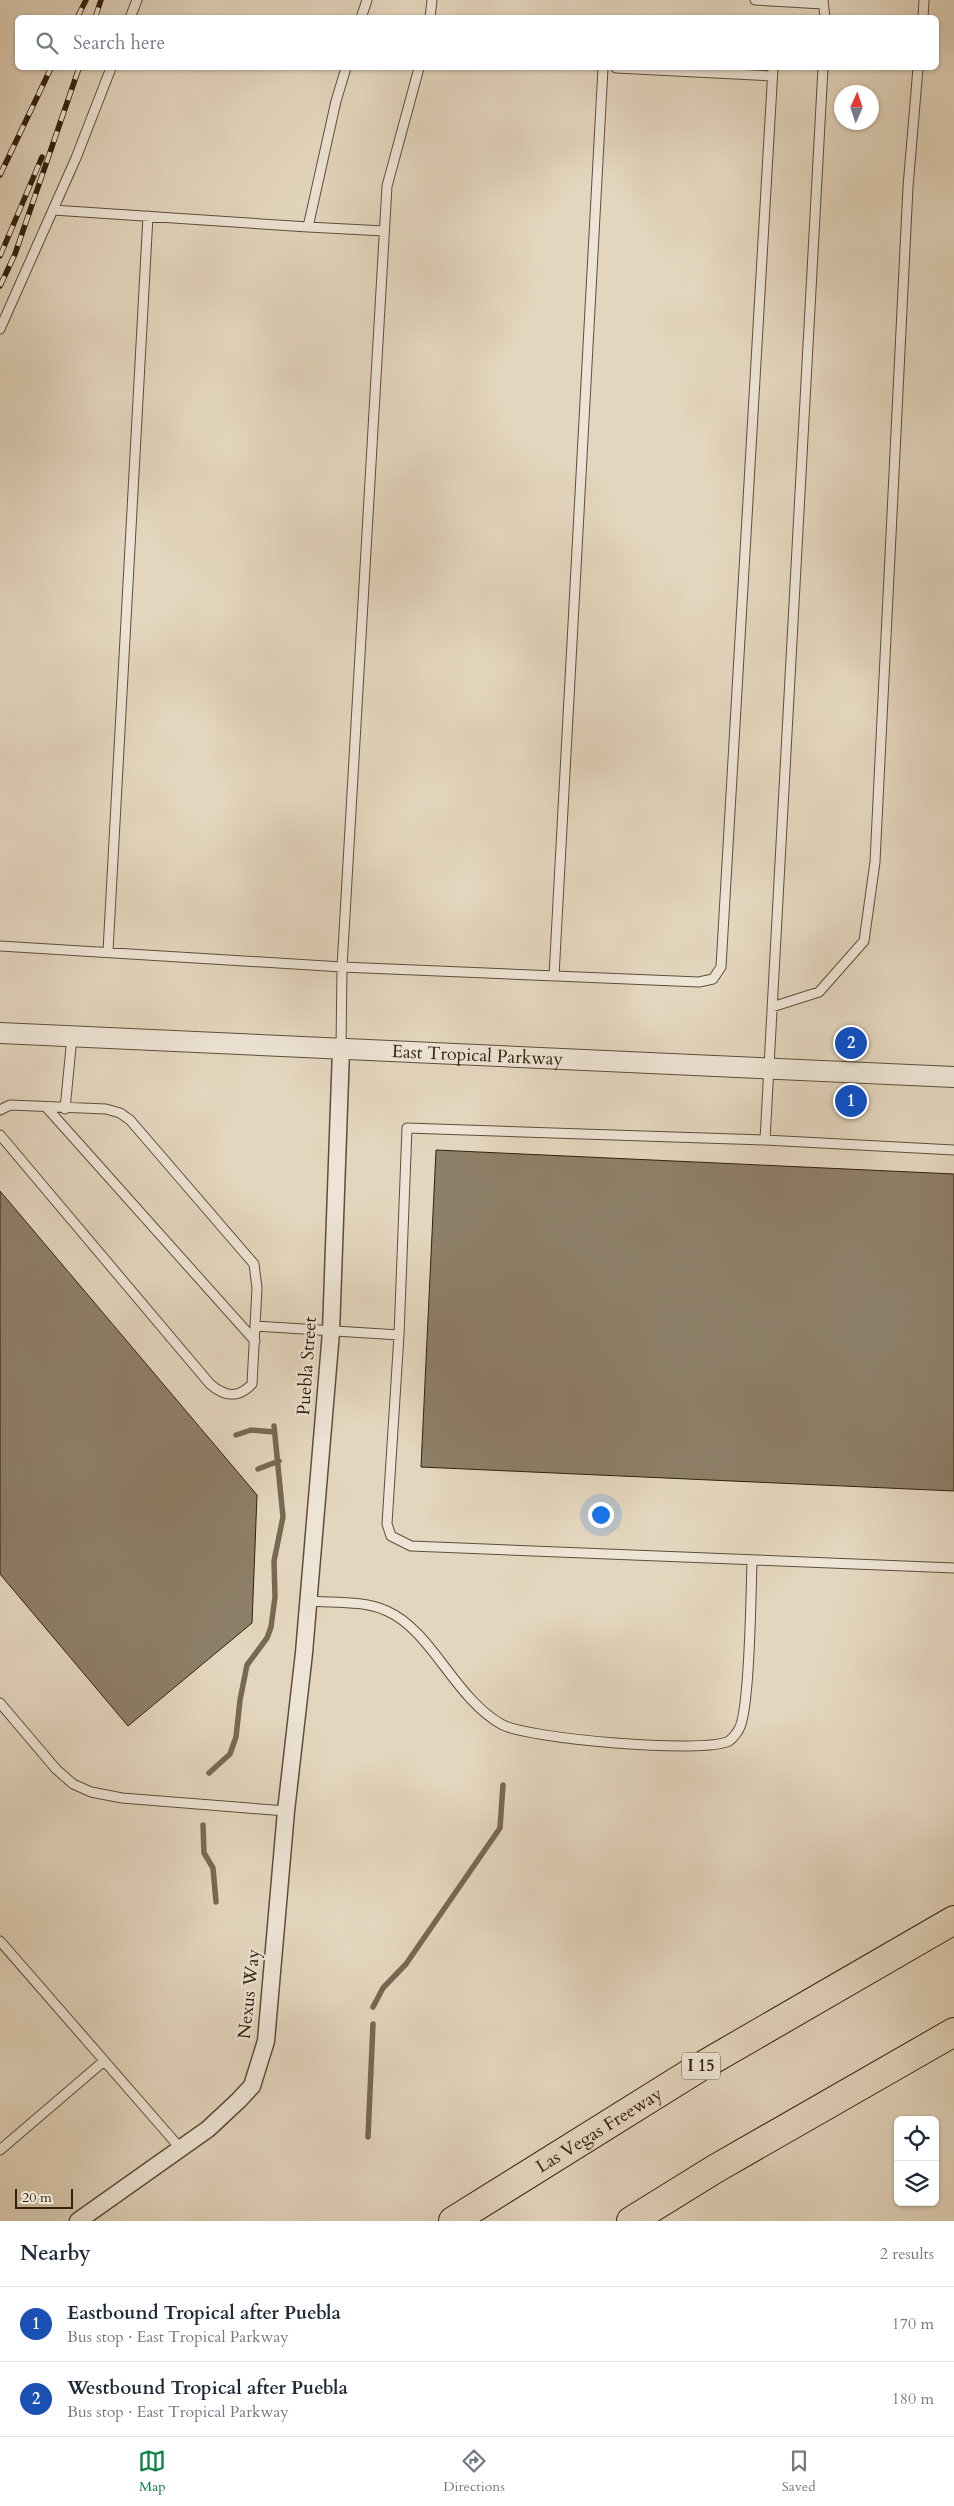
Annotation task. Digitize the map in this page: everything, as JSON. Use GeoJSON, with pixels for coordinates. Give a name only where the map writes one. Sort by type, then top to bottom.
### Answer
{"type":"FeatureCollection","features":[{"type":"Feature","properties":{"kind":"highway","name":"Las Vegas Freeway"},"geometry":{"type":"LineString","coordinates":[[453,2221],[684,2076],[954,1920]]}},
{"type":"Feature","properties":{"kind":"highway"},"geometry":{"type":"LineString","coordinates":[[631,2221],[723,2164],[954,2032]]}},
{"type":"Feature","properties":{"kind":"street","name":"East Tropical Parkway"},"geometry":{"type":"LineString","coordinates":[[0,1034],[954,1077]]}},
{"type":"Feature","properties":{"kind":"street","name":"Puebla Street"},"geometry":{"type":"LineString","coordinates":[[301,1684],[331,1332],[341,1050]]}},
{"type":"Feature","properties":{"kind":"street","name":"Nexus Way"},"geometry":{"type":"LineString","coordinates":[[78,2221],[208,2129],[252,2086],[266,2041],[286,1810],[301,1684]]}},
{"type":"Feature","properties":{"kind":"lane"},"geometry":{"type":"LineString","coordinates":[[131,15],[137,0]]}},
{"type":"Feature","properties":{"kind":"lane"},"geometry":{"type":"LineString","coordinates":[[362,15],[367,0]]}},
{"type":"Feature","properties":{"kind":"lane"},"geometry":{"type":"LineString","coordinates":[[430,15],[432,0]]}},
{"type":"Feature","properties":{"kind":"lane"},"geometry":{"type":"LineString","coordinates":[[755,0],[823,2],[825,15]]}},
{"type":"Feature","properties":{"kind":"lane"},"geometry":{"type":"LineString","coordinates":[[923,15],[924,0]]}},
{"type":"Feature","properties":{"kind":"lane"},"geometry":{"type":"LineString","coordinates":[[0,329],[54,210],[110,70]]}},
{"type":"Feature","properties":{"kind":"lane"},"geometry":{"type":"LineString","coordinates":[[308,227],[336,101],[345,70]]}},
{"type":"Feature","properties":{"kind":"lane"},"geometry":{"type":"LineString","coordinates":[[341,1050],[342,967],[387,186],[418,70]]}},
{"type":"Feature","properties":{"kind":"lane"},"geometry":{"type":"LineString","coordinates":[[554,976],[603,70]]}},
{"type":"Feature","properties":{"kind":"lane"},"geometry":{"type":"LineString","coordinates":[[0,946],[108,951],[342,967],[699,982],[713,980],[721,967],[773,72],[694,70]]}},
{"type":"Feature","properties":{"kind":"lane"},"geometry":{"type":"LineString","coordinates":[[765,1140],[823,70]]}},
{"type":"Feature","properties":{"kind":"lane"},"geometry":{"type":"LineString","coordinates":[[772,1007],[819,992],[864,941],[875,862],[908,187],[918,70]]}},
{"type":"Feature","properties":{"kind":"lane"},"geometry":{"type":"LineString","coordinates":[[54,210],[384,231]]}},
{"type":"Feature","properties":{"kind":"lane"},"geometry":{"type":"LineString","coordinates":[[108,951],[148,216]]}},
{"type":"Feature","properties":{"kind":"lane"},"geometry":{"type":"LineString","coordinates":[[65,1109],[72,1037]]}},
{"type":"Feature","properties":{"kind":"lane"},"geometry":{"type":"LineString","coordinates":[[0,1110],[10,1105],[65,1109],[106,1109],[120,1113],[130,1120],[254,1264],[257,1276],[252,1384],[244,1392],[232,1396],[220,1392],[210,1384],[0,1135]]}},
{"type":"Feature","properties":{"kind":"lane"},"geometry":{"type":"LineString","coordinates":[[47,1108],[255,1341]]}},
{"type":"Feature","properties":{"kind":"lane"},"geometry":{"type":"LineString","coordinates":[[954,1150],[765,1140],[407,1128],[399,1335],[388,1524],[391,1536],[411,1546],[954,1568]]}},
{"type":"Feature","properties":{"kind":"lane"},"geometry":{"type":"LineString","coordinates":[[255,1326],[399,1335]]}},
{"type":"Feature","properties":{"kind":"lane"},"geometry":{"type":"LineString","coordinates":[[309,1602],[358,1604],[386,1610],[409,1624],[476,1706],[503,1726],[536,1735],[588,1742],[709,1746],[730,1740],[740,1728],[745,1696],[752,1560]]}},
{"type":"Feature","properties":{"kind":"lane"},"geometry":{"type":"LineString","coordinates":[[0,1703],[56,1769],[73,1784],[91,1792],[122,1798],[286,1810]]}},
{"type":"Feature","properties":{"kind":"lane"},"geometry":{"type":"LineString","coordinates":[[0,1941],[181,2148]]}},
{"type":"Feature","properties":{"kind":"lane"},"geometry":{"type":"LineString","coordinates":[[0,2150],[104,2061]]}},
{"type":"Feature","properties":{"kind":"building"},"geometry":{"type":"Polygon","coordinates":[[[436,1150],[954,1174],[954,1491],[421,1467],[436,1150]]]}},
{"type":"Feature","properties":{"kind":"building"},"geometry":{"type":"Polygon","coordinates":[[[0,1191],[257,1495],[252,1623],[128,1726],[0,1574],[0,1191]]]}},
{"type":"Feature","properties":{"kind":"waterway"},"geometry":{"type":"LineString","coordinates":[[209,1773],[230,1754],[236,1737],[240,1700],[247,1665],[267,1638],[271,1627],[275,1597],[274,1561],[283,1517],[274,1426]]}},
{"type":"Feature","properties":{"kind":"waterway"},"geometry":{"type":"LineString","coordinates":[[236,1435],[251,1430],[274,1432]]}},
{"type":"Feature","properties":{"kind":"waterway"},"geometry":{"type":"LineString","coordinates":[[258,1469],[279,1461]]}},
{"type":"Feature","properties":{"kind":"waterway"},"geometry":{"type":"LineString","coordinates":[[373,2007],[383,1988],[406,1964],[500,1828],[503,1785]]}},
{"type":"Feature","properties":{"kind":"waterway"},"geometry":{"type":"LineString","coordinates":[[203,1825],[204,1853],[213,1868],[216,1902]]}},
{"type":"Feature","properties":{"kind":"waterway"},"geometry":{"type":"LineString","coordinates":[[368,2137],[373,2024]]}},
{"type":"Feature","properties":{"kind":"railway"},"geometry":{"type":"LineString","coordinates":[[78,15],[86,0]]}},
{"type":"Feature","properties":{"kind":"railway"},"geometry":{"type":"LineString","coordinates":[[96,15],[101,0]]}},
{"type":"Feature","properties":{"kind":"railway"},"geometry":{"type":"LineString","coordinates":[[0,175],[50,70]]}},
{"type":"Feature","properties":{"kind":"railway"},"geometry":{"type":"LineString","coordinates":[[0,286],[15,254],[78,70]]}},
{"type":"Feature","properties":{"kind":"railway"},"geometry":{"type":"LineString","coordinates":[[0,256],[42,157]]}},
{"type":"Feature","properties":{"kind":"place","name":"Westbound Tropical after Puebla"},"geometry":{"type":"Point","coordinates":[851,1043]}},
{"type":"Feature","properties":{"kind":"place","name":"Eastbound Tropical after Puebla"},"geometry":{"type":"Point","coordinates":[851,1101]}}]}
